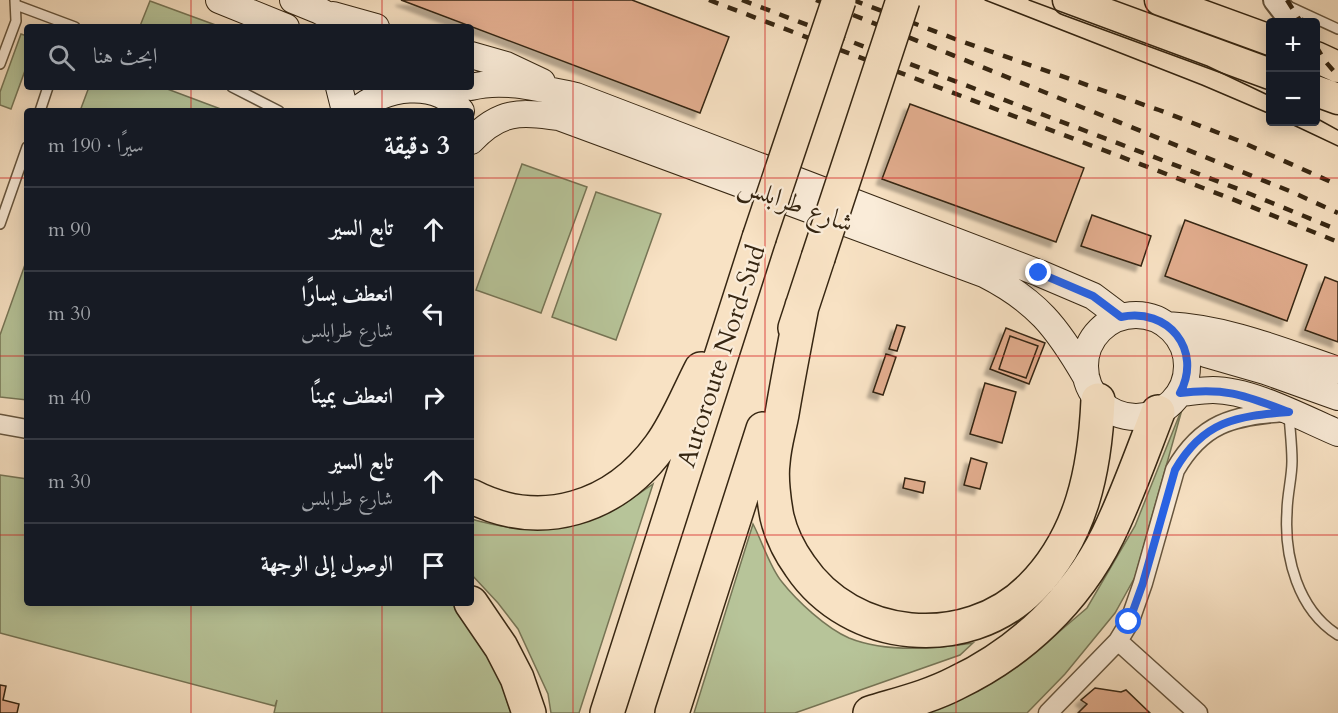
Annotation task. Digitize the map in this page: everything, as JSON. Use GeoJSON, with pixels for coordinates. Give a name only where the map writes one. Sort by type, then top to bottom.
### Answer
{"type":"FeatureCollection","features":[{"type":"Feature","properties":{"kind":"highway","name":"Autoroute Nord-Sud"},"geometry":{"type":"LineString","coordinates":[[607,713],[759,238],[839,0]]}},
{"type":"Feature","properties":{"kind":"highway"},"geometry":{"type":"LineString","coordinates":[[672,713],[903,0]]}},
{"type":"Feature","properties":{"kind":"highway"},"geometry":{"type":"LineString","coordinates":[[1068,0],[1266,73]]}},
{"type":"Feature","properties":{"kind":"highway"},"geometry":{"type":"LineString","coordinates":[[1160,0],[1266,39]]}},
{"type":"Feature","properties":{"kind":"highway"},"geometry":{"type":"LineString","coordinates":[[474,497],[504,509],[526,513],[548,513],[590,503],[610,494],[627,482],[644,467],[662,444],[743,291]]}},
{"type":"Feature","properties":{"kind":"highway"},"geometry":{"type":"LineString","coordinates":[[802,306],[772,464],[777,518],[789,547],[805,574],[836,603],[873,623],[915,631],[956,628],[996,613],[1030,589],[1056,555],[1082,505],[1095,450],[1092,389]]}},
{"type":"Feature","properties":{"kind":"highway"},"geometry":{"type":"LineString","coordinates":[[870,713],[956,684],[983,669],[1033,633],[1054,611],[1092,562],[1107,536],[1174,396]]}},
{"type":"Feature","properties":{"kind":"highway"},"geometry":{"type":"LineString","coordinates":[[473,606],[501,647],[517,678],[529,713]]}},
{"type":"Feature","properties":{"kind":"main road"},"geometry":{"type":"LineString","coordinates":[[219,0],[279,24]]}},
{"type":"Feature","properties":{"kind":"main road"},"geometry":{"type":"LineString","coordinates":[[293,0],[320,11],[366,24]]}},
{"type":"Feature","properties":{"kind":"main road"},"geometry":{"type":"LineString","coordinates":[[320,11],[344,24]]}},
{"type":"Feature","properties":{"kind":"main road"},"geometry":{"type":"LineString","coordinates":[[474,56],[506,65],[576,96]]}},
{"type":"Feature","properties":{"kind":"main road","name":"شارع طرابلس"},"geometry":{"type":"LineString","coordinates":[[474,87],[496,84],[534,87],[576,96],[1039,273],[1093,296],[1121,317]]}},
{"type":"Feature","properties":{"kind":"main road"},"geometry":{"type":"LineString","coordinates":[[340,90],[344,108]]}},
{"type":"Feature","properties":{"kind":"main road","name":"شارع طرابلس"},"geometry":{"type":"LineString","coordinates":[[360,108],[383,94],[406,90]]}},
{"type":"Feature","properties":{"kind":"main road","name":"شارع طرابلس"},"geometry":{"type":"LineString","coordinates":[[416,90],[438,96],[460,90]]}},
{"type":"Feature","properties":{"kind":"main road","name":"شارع طرابلس"},"geometry":{"type":"LineString","coordinates":[[474,138],[483,128],[503,116],[531,114],[559,117],[984,274],[1015,291],[1042,313],[1058,331],[1092,389]]}},
{"type":"Feature","properties":{"kind":"main road"},"geometry":{"type":"LineString","coordinates":[[1265,371],[1197,378],[1148,416],[1126,416],[1116,413],[1092,389],[1086,356],[1095,336],[1102,328],[1121,317],[1140,315],[1158,320],[1206,354],[1265,371],[1338,397]]}},
{"type":"Feature","properties":{"kind":"main road"},"geometry":{"type":"LineString","coordinates":[[1174,333],[1191,326],[1235,335],[1338,370]]}},
{"type":"Feature","properties":{"kind":"main road"},"geometry":{"type":"LineString","coordinates":[[1174,333],[1187,361],[1174,396]]}},
{"type":"Feature","properties":{"kind":"main road"},"geometry":{"type":"LineString","coordinates":[[1174,396],[1215,390],[1225,391],[1255,399],[1338,434]]}},
{"type":"Feature","properties":{"kind":"street"},"geometry":{"type":"LineString","coordinates":[[1276,0],[1289,18]]}},
{"type":"Feature","properties":{"kind":"street"},"geometry":{"type":"LineString","coordinates":[[1048,713],[1118,640],[1137,603],[1169,489],[1175,470],[1184,454],[1197,439],[1230,419],[1289,412]]}},
{"type":"Feature","properties":{"kind":"street"},"geometry":{"type":"LineString","coordinates":[[0,424],[24,428]]}},
{"type":"Feature","properties":{"kind":"street"},"geometry":{"type":"LineString","coordinates":[[1118,640],[1198,713]]}},
{"type":"Feature","properties":{"kind":"lane"},"geometry":{"type":"LineString","coordinates":[[1276,0],[1338,29]]}},
{"type":"Feature","properties":{"kind":"lane"},"geometry":{"type":"LineString","coordinates":[[0,64],[16,21],[15,2],[67,24]]}},
{"type":"Feature","properties":{"kind":"lane"},"geometry":{"type":"LineString","coordinates":[[41,108],[47,90]]}},
{"type":"Feature","properties":{"kind":"lane"},"geometry":{"type":"LineString","coordinates":[[238,90],[273,108]]}},
{"type":"Feature","properties":{"kind":"lane"},"geometry":{"type":"LineString","coordinates":[[0,224],[24,156]]}},
{"type":"Feature","properties":{"kind":"lane"},"geometry":{"type":"LineString","coordinates":[[1289,412],[1292,462],[1286,514],[1290,562],[1299,592],[1327,628],[1338,635]]}},
{"type":"Feature","properties":{"kind":"green space"},"geometry":{"type":"Polygon","coordinates":[[[150,1],[213,24],[141,24],[150,1]]]}},
{"type":"Feature","properties":{"kind":"green space"},"geometry":{"type":"Polygon","coordinates":[[[21,34],[24,35],[24,73],[11,109],[0,105],[0,92],[21,34]]]}},
{"type":"Feature","properties":{"kind":"green space"},"geometry":{"type":"Polygon","coordinates":[[[88,90],[170,90],[218,108],[81,108],[88,90]]]}},
{"type":"Feature","properties":{"kind":"green space"},"geometry":{"type":"Polygon","coordinates":[[[522,164],[587,187],[541,313],[476,290],[522,164]]]}},
{"type":"Feature","properties":{"kind":"green space"},"geometry":{"type":"Polygon","coordinates":[[[596,192],[661,214],[616,340],[552,317],[596,192]]]}},
{"type":"Feature","properties":{"kind":"green space"},"geometry":{"type":"Polygon","coordinates":[[[24,267],[24,400],[0,397],[0,335],[24,267]]]}},
{"type":"Feature","properties":{"kind":"green space"},"geometry":{"type":"Polygon","coordinates":[[[1183,406],[1135,577],[1115,613],[1065,674],[1027,713],[910,713],[977,691],[1027,659],[1087,608],[1135,526],[1183,406]]]}},
{"type":"Feature","properties":{"kind":"green space"},"geometry":{"type":"Polygon","coordinates":[[[0,475],[24,479],[24,606],[458,606],[494,661],[511,713],[274,713],[277,700],[275,706],[0,633],[0,475]]]}},
{"type":"Feature","properties":{"kind":"green space"},"geometry":{"type":"Polygon","coordinates":[[[653,484],[579,713],[551,713],[548,694],[518,629],[474,577],[474,520],[522,529],[545,529],[588,520],[631,499],[653,484]]]}},
{"type":"Feature","properties":{"kind":"green space"},"geometry":{"type":"Polygon","coordinates":[[[753,524],[782,582],[813,613],[840,634],[863,643],[894,648],[943,647],[973,643],[960,655],[795,713],[694,713],[753,524]]]}},
{"type":"Feature","properties":{"kind":"building"},"geometry":{"type":"Polygon","coordinates":[[[401,0],[632,0],[729,37],[700,113],[474,28],[474,24],[465,24],[401,0]]]}},
{"type":"Feature","properties":{"kind":"building"},"geometry":{"type":"Polygon","coordinates":[[[910,104],[1084,168],[1056,242],[882,179],[910,104]]]}},
{"type":"Feature","properties":{"kind":"building"},"geometry":{"type":"Polygon","coordinates":[[[1092,215],[1151,236],[1141,266],[1081,246],[1092,215]]]}},
{"type":"Feature","properties":{"kind":"building"},"geometry":{"type":"Polygon","coordinates":[[[1185,220],[1307,265],[1287,321],[1165,276],[1185,220]]]}},
{"type":"Feature","properties":{"kind":"building"},"geometry":{"type":"Polygon","coordinates":[[[1325,277],[1338,282],[1338,342],[1305,330],[1325,277]]]}},
{"type":"Feature","properties":{"kind":"building"},"geometry":{"type":"Polygon","coordinates":[[[897,325],[905,327],[897,351],[889,349],[897,325]]]}},
{"type":"Feature","properties":{"kind":"building"},"geometry":{"type":"Polygon","coordinates":[[[1006,328],[1045,343],[1029,384],[990,369],[1006,328]]]}},
{"type":"Feature","properties":{"kind":"building"},"geometry":{"type":"Polygon","coordinates":[[[1010,336],[1038,346],[1026,378],[999,369],[1010,336]]]}},
{"type":"Feature","properties":{"kind":"building"},"geometry":{"type":"Polygon","coordinates":[[[886,354],[896,357],[883,395],[873,392],[886,354]]]}},
{"type":"Feature","properties":{"kind":"building"},"geometry":{"type":"Polygon","coordinates":[[[985,383],[1016,392],[1002,443],[970,434],[985,383]]]}},
{"type":"Feature","properties":{"kind":"building"},"geometry":{"type":"Polygon","coordinates":[[[971,458],[987,463],[980,489],[964,485],[971,458]]]}},
{"type":"Feature","properties":{"kind":"building"},"geometry":{"type":"Polygon","coordinates":[[[905,478],[925,482],[923,493],[903,488],[905,478]]]}},
{"type":"Feature","properties":{"kind":"building"},"geometry":{"type":"Polygon","coordinates":[[[0,685],[6,686],[3,700],[19,704],[17,713],[0,713],[0,685]]]}},
{"type":"Feature","properties":{"kind":"building"},"geometry":{"type":"Polygon","coordinates":[[[1095,688],[1121,692],[1126,690],[1150,713],[1078,713],[1087,704],[1081,700],[1095,688]]]}},
{"type":"Feature","properties":{"kind":"tram line"},"geometry":{"type":"LineString","coordinates":[[985,0],[1266,112]]}},
{"type":"Feature","properties":{"kind":"tram line"},"geometry":{"type":"LineString","coordinates":[[1029,0],[1207,66],[1266,94]]}},
{"type":"Feature","properties":{"kind":"tram line"},"geometry":{"type":"LineString","coordinates":[[1320,120],[1338,130]]}},
{"type":"Feature","properties":{"kind":"tram line"},"geometry":{"type":"LineString","coordinates":[[1296,126],[1338,146]]}},
{"type":"Feature","properties":{"kind":"railway"},"geometry":{"type":"LineString","coordinates":[[709,0],[1232,199],[1338,242]]}},
{"type":"Feature","properties":{"kind":"railway"},"geometry":{"type":"LineString","coordinates":[[742,0],[1238,189],[1338,230]]}},
{"type":"Feature","properties":{"kind":"railway"},"geometry":{"type":"LineString","coordinates":[[816,0],[1292,192],[1338,213]]}},
{"type":"Feature","properties":{"kind":"railway"},"geometry":{"type":"LineString","coordinates":[[853,0],[955,39],[1159,110],[1237,140],[1338,185]]}},
{"type":"Feature","properties":{"kind":"railway"},"geometry":{"type":"LineString","coordinates":[[1287,0],[1298,18]]}},
{"type":"Feature","properties":{"kind":"railway"},"geometry":{"type":"LineString","coordinates":[[1320,53],[1338,76]]}},
{"type":"Feature","properties":{"kind":"route"},"geometry":{"type":"LineString","coordinates":[[1039,273],[1093,296],[1121,317],[1140,315],[1167,325],[1181,341],[1187,361],[1185,382],[1180,393],[1215,390],[1235,393],[1289,412],[1230,419],[1197,439],[1184,454],[1175,470],[1137,603],[1129,622]]}}]}
